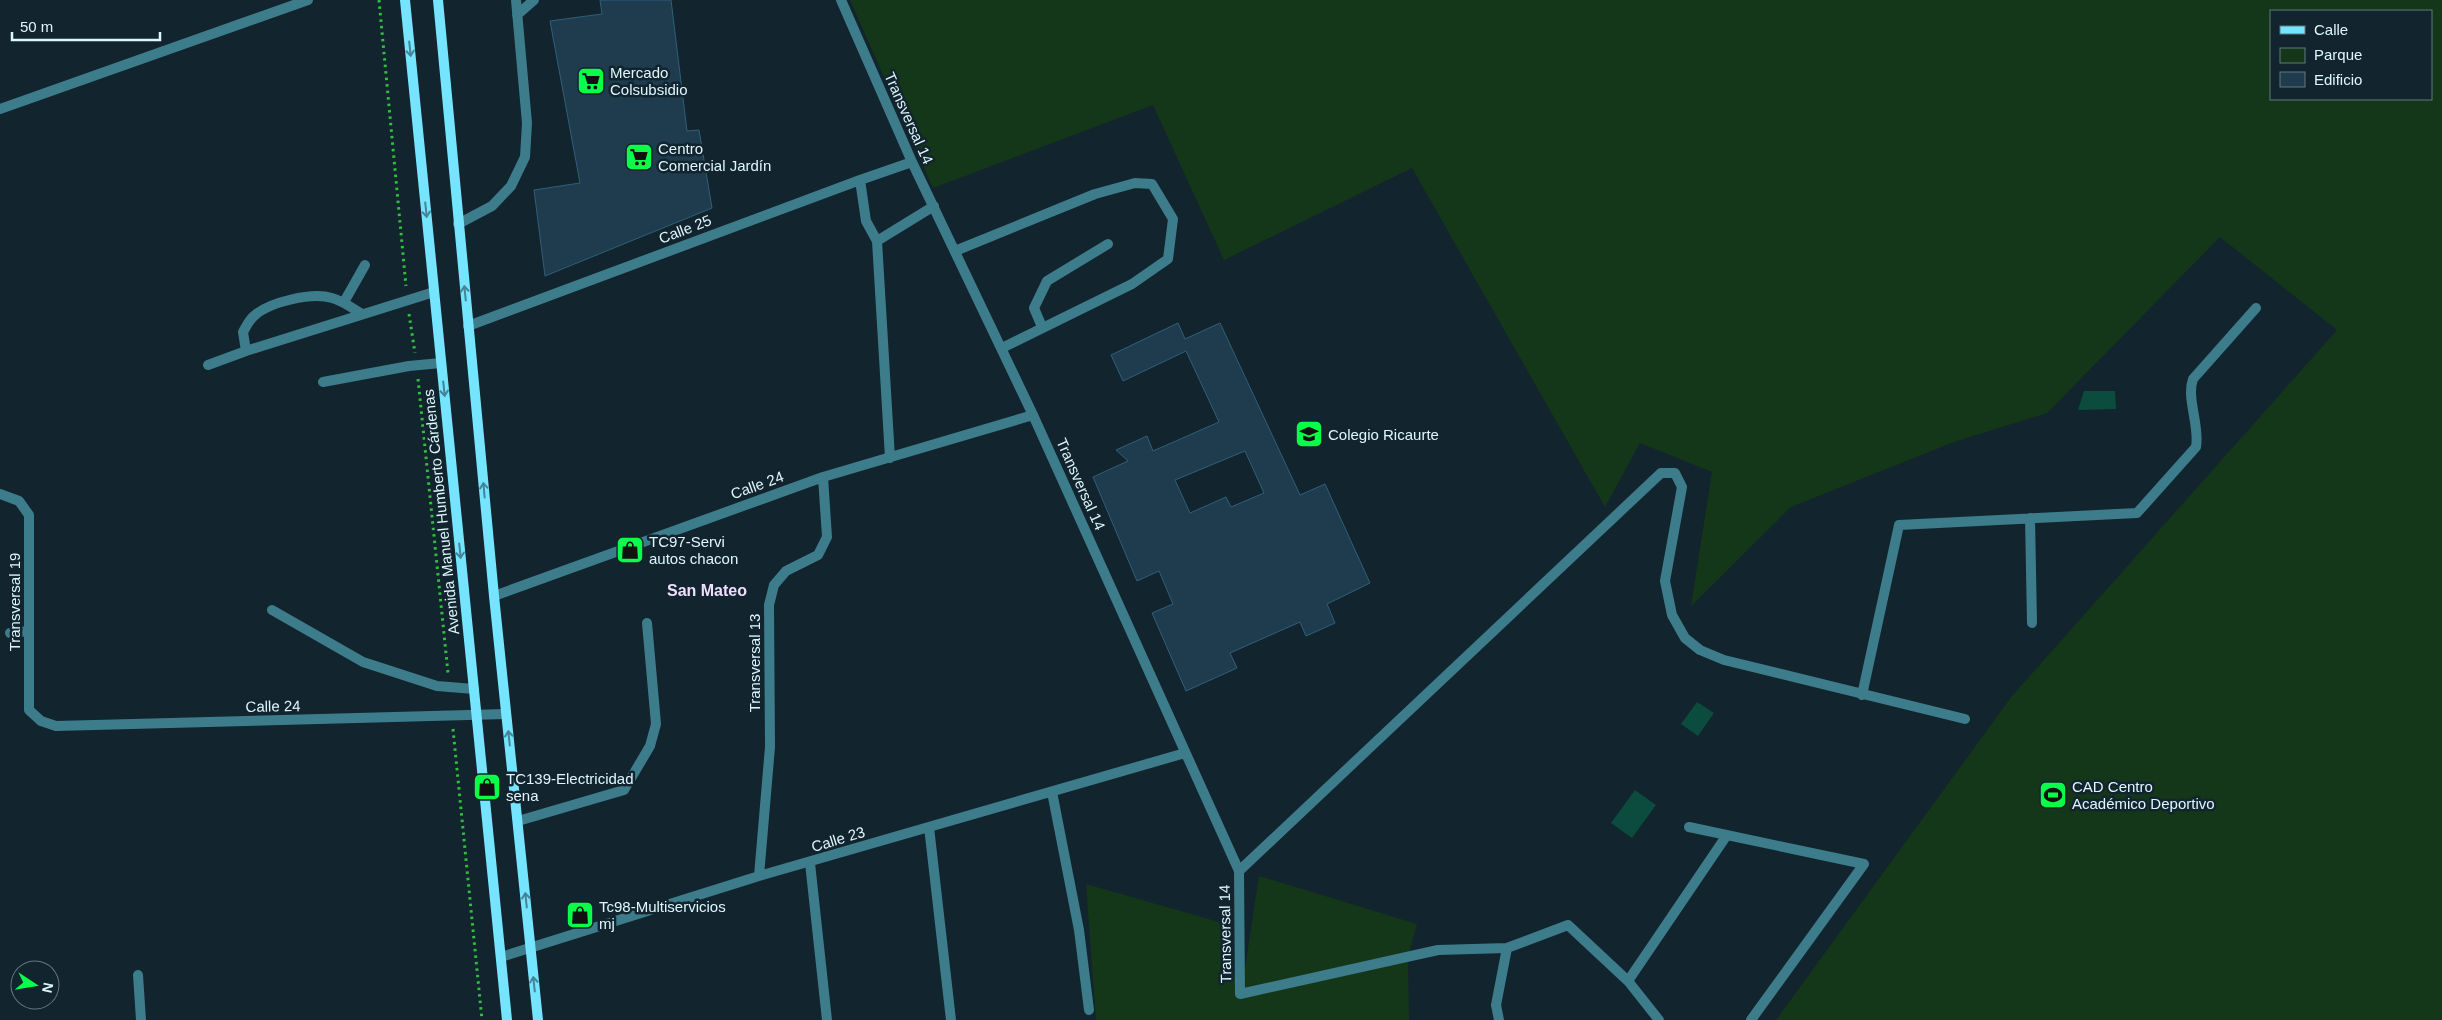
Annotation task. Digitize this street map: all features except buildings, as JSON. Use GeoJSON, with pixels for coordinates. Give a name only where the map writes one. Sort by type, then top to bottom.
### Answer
{"type":"FeatureCollection","features":[{"type":"Feature","properties":{"kind":"main road","name":"Avenida Manuel Humberto Cárdenas"},"geometry":{"type":"LineString","coordinates":[[405,0],[507,1020]]}},
{"type":"Feature","properties":{"kind":"main road"},"geometry":{"type":"LineString","coordinates":[[438,0],[494,596],[538,1020]]}},
{"type":"Feature","properties":{"kind":"street"},"geometry":{"type":"LineString","coordinates":[[0,109],[308,0]]}},
{"type":"Feature","properties":{"kind":"street"},"geometry":{"type":"LineString","coordinates":[[458,224],[492,206],[511,186],[525,157],[527,123],[516,0]]}},
{"type":"Feature","properties":{"kind":"street"},"geometry":{"type":"LineString","coordinates":[[517,15],[534,0]]}},
{"type":"Feature","properties":{"kind":"street","name":"Transversal 14"},"geometry":{"type":"LineString","coordinates":[[841,0],[912,162],[1033,414],[1239,871],[1240,994],[1438,950],[1507,948]]}},
{"type":"Feature","properties":{"kind":"street","name":"Calle 25"},"geometry":{"type":"LineString","coordinates":[[468,326],[912,162]]}},
{"type":"Feature","properties":{"kind":"street"},"geometry":{"type":"LineString","coordinates":[[860,180],[866,221],[877,241],[890,458]]}},
{"type":"Feature","properties":{"kind":"street"},"geometry":{"type":"LineString","coordinates":[[955,251],[1095,194],[1135,183],[1152,184],[1174,219],[1168,259],[1132,284],[1002,348]]}},
{"type":"Feature","properties":{"kind":"street"},"geometry":{"type":"LineString","coordinates":[[877,241],[934,206]]}},
{"type":"Feature","properties":{"kind":"street"},"geometry":{"type":"LineString","coordinates":[[1042,328],[1034,308],[1047,281],[1108,244]]}},
{"type":"Feature","properties":{"kind":"street"},"geometry":{"type":"LineString","coordinates":[[344,302],[365,265]]}},
{"type":"Feature","properties":{"kind":"street"},"geometry":{"type":"LineString","coordinates":[[208,365],[246,351],[434,292]]}},
{"type":"Feature","properties":{"kind":"street"},"geometry":{"type":"LineString","coordinates":[[246,351],[243,332],[253,316],[276,304],[302,298],[329,297],[344,302],[362,314]]}},
{"type":"Feature","properties":{"kind":"street"},"geometry":{"type":"LineString","coordinates":[[1862,694],[1899,525],[2137,513],[2196,447],[2198,437],[2191,388],[2193,379],[2256,308]]}},
{"type":"Feature","properties":{"kind":"street"},"geometry":{"type":"LineString","coordinates":[[323,382],[416,365],[441,363]]}},
{"type":"Feature","properties":{"kind":"street","name":"Calle 24"},"geometry":{"type":"LineString","coordinates":[[494,596],[822,477],[1033,414]]}},
{"type":"Feature","properties":{"kind":"street"},"geometry":{"type":"LineString","coordinates":[[1239,871],[1661,473],[1675,474],[1682,487],[1665,581],[1672,615],[1685,638],[1700,650],[1724,660],[1965,719]]}},
{"type":"Feature","properties":{"kind":"street","name":"Transversal 13"},"geometry":{"type":"LineString","coordinates":[[759,876],[770,747],[769,605],[774,585],[786,571],[818,555],[827,537],[822,477]]}},
{"type":"Feature","properties":{"kind":"street","name":"Transversal 19"},"geometry":{"type":"LineString","coordinates":[[0,494],[18,501],[29,515],[29,710],[41,721]]}},
{"type":"Feature","properties":{"kind":"street"},"geometry":{"type":"LineString","coordinates":[[2030,518],[2032,623]]}},
{"type":"Feature","properties":{"kind":"street"},"geometry":{"type":"LineString","coordinates":[[272,610],[363,662],[437,686],[474,688]]}},
{"type":"Feature","properties":{"kind":"street"},"geometry":{"type":"LineString","coordinates":[[518,821],[624,790],[631,780],[650,746],[656,724],[646,623]]}},
{"type":"Feature","properties":{"kind":"street"},"geometry":{"type":"LineString","coordinates":[[10,633],[29,631]]}},
{"type":"Feature","properties":{"kind":"street","name":"Calle 24"},"geometry":{"type":"LineString","coordinates":[[41,721],[56,726],[506,714]]}},
{"type":"Feature","properties":{"kind":"street","name":"Calle 23"},"geometry":{"type":"LineString","coordinates":[[501,957],[759,876],[810,863],[1185,753]]}},
{"type":"Feature","properties":{"kind":"street"},"geometry":{"type":"LineString","coordinates":[[1052,792],[1079,930],[1089,1010]]}},
{"type":"Feature","properties":{"kind":"street"},"geometry":{"type":"LineString","coordinates":[[929,827],[951,1020]]}},
{"type":"Feature","properties":{"kind":"street"},"geometry":{"type":"LineString","coordinates":[[1689,827],[1864,864],[1751,1020]]}},
{"type":"Feature","properties":{"kind":"street"},"geometry":{"type":"LineString","coordinates":[[1628,981],[1727,835]]}},
{"type":"Feature","properties":{"kind":"street"},"geometry":{"type":"LineString","coordinates":[[810,863],[827,1020]]}},
{"type":"Feature","properties":{"kind":"street"},"geometry":{"type":"LineString","coordinates":[[1499,1020],[1496,1005],[1507,948],[1568,925],[1628,981],[1659,1020]]}},
{"type":"Feature","properties":{"kind":"street"},"geometry":{"type":"LineString","coordinates":[[138,975],[141,1020]]}},
{"type":"Feature","properties":{"kind":"path"},"geometry":{"type":"LineString","coordinates":[[379,0],[407,300],[416,365],[450,686]]}},
{"type":"Feature","properties":{"kind":"path"},"geometry":{"type":"LineString","coordinates":[[451,716],[482,1020]]}},
{"type":"Feature","properties":{"kind":"green space"},"geometry":{"type":"Polygon","coordinates":[[[850,0],[2442,0],[2442,1020],[1776,1020],[2012,696],[2337,330],[2220,237],[2047,413],[1954,442],[1791,507],[1691,606],[1712,472],[1640,443],[1605,507],[1412,168],[1224,260],[1153,105],[933,188],[850,0]]]}},
{"type":"Feature","properties":{"kind":"green space"},"geometry":{"type":"Polygon","coordinates":[[[1259,876],[1417,924],[1408,957],[1409,1020],[1096,1020],[1086,884],[1219,922],[1236,981],[1243,981],[1259,876]]]}},
{"type":"Feature","properties":{"kind":"shaded area"},"geometry":{"type":"Polygon","coordinates":[[[2084,391],[2115,391],[2116,409],[2078,410],[2084,391]]]}},
{"type":"Feature","properties":{"kind":"shaded area"},"geometry":{"type":"Polygon","coordinates":[[[1697,702],[1714,713],[1698,736],[1681,724],[1697,702]]]}},
{"type":"Feature","properties":{"kind":"shaded area"},"geometry":{"type":"Polygon","coordinates":[[[1635,790],[1656,805],[1632,838],[1611,823],[1635,790]]]}},
{"type":"Feature","properties":{"kind":"place","name":"Mercado Colsubsidio"},"geometry":{"type":"Point","coordinates":[591,81]}},
{"type":"Feature","properties":{"kind":"place","name":"Centro Comercial Jardín"},"geometry":{"type":"Point","coordinates":[639,157]}},
{"type":"Feature","properties":{"kind":"place","name":"Colegio Ricaurte"},"geometry":{"type":"Point","coordinates":[1309,434]}},
{"type":"Feature","properties":{"kind":"place","name":"TC97-Servi autos chacon"},"geometry":{"type":"Point","coordinates":[630,550]}},
{"type":"Feature","properties":{"kind":"place","name":"TC139-Electricidad sena"},"geometry":{"type":"Point","coordinates":[487,787]}},
{"type":"Feature","properties":{"kind":"place","name":"CAD Centro Académico Deportivo"},"geometry":{"type":"Point","coordinates":[2053,795]}},
{"type":"Feature","properties":{"kind":"place","name":"Tc98-Multiservicios mj"},"geometry":{"type":"Point","coordinates":[580,915]}},
{"type":"Feature","properties":{"kind":"district","name":"San Mateo"},"geometry":{"type":"Point","coordinates":[707,590]}}]}
